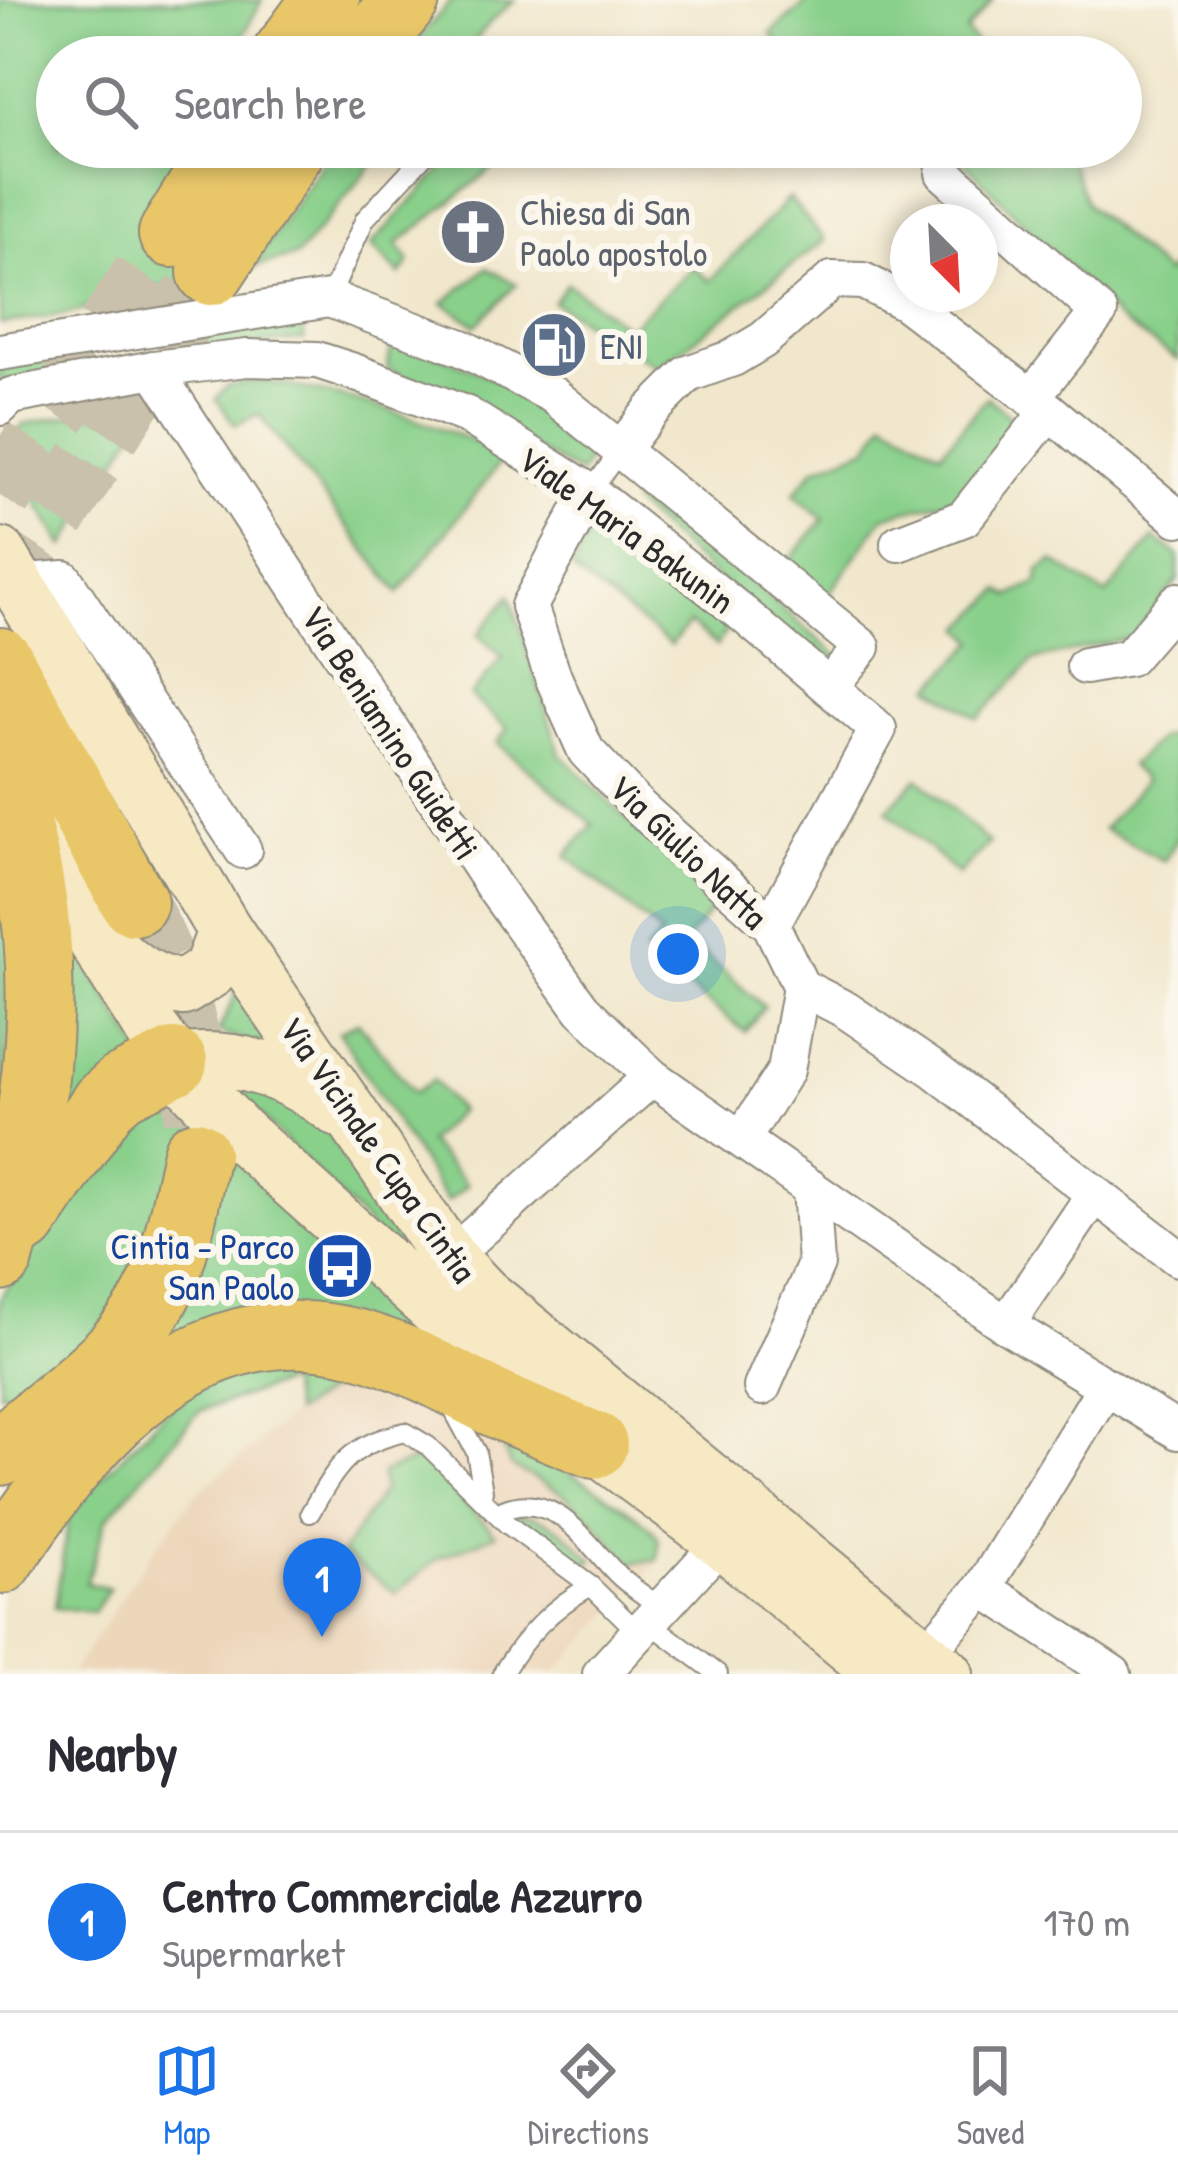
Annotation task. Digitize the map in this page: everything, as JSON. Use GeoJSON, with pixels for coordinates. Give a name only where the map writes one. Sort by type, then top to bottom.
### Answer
{"type":"FeatureCollection","features":[{"type":"Feature","properties":{"kind":"highway"},"geometry":{"type":"LineString","coordinates":[[299,36],[326,0]]}},
{"type":"Feature","properties":{"kind":"highway"},"geometry":{"type":"LineString","coordinates":[[376,36],[406,0]]}},
{"type":"Feature","properties":{"kind":"highway"},"geometry":{"type":"LineString","coordinates":[[219,168],[191,253],[273,168]]}},
{"type":"Feature","properties":{"kind":"highway"},"geometry":{"type":"LineString","coordinates":[[0,662],[105,904]]}},
{"type":"Feature","properties":{"kind":"highway"},"geometry":{"type":"LineString","coordinates":[[0,759],[29,876],[38,1004],[37,1065],[25,1164],[0,1258]]}},
{"type":"Feature","properties":{"kind":"highway"},"geometry":{"type":"LineString","coordinates":[[0,1258],[104,1103],[121,1088],[174,1062]]}},
{"type":"Feature","properties":{"kind":"highway"},"geometry":{"type":"LineString","coordinates":[[14,1541],[70,1404],[137,1325],[167,1271],[196,1154]]}},
{"type":"Feature","properties":{"kind":"highway"},"geometry":{"type":"LineString","coordinates":[[14,1541],[100,1432],[151,1384],[214,1349],[271,1335],[303,1334],[358,1343],[428,1369],[594,1445]]}},
{"type":"Feature","properties":{"kind":"highway"},"geometry":{"type":"LineString","coordinates":[[0,1452],[92,1375]]}},
{"type":"Feature","properties":{"kind":"main road","name":"Via Vicinale Cupa Cintia"},"geometry":{"type":"LineString","coordinates":[[9,569],[225,931],[448,1258],[483,1294],[918,1668]]}},
{"type":"Feature","properties":{"kind":"main road","name":"Via Vicinale Cupa Cintia"},"geometry":{"type":"LineString","coordinates":[[0,759],[105,904],[174,1062],[238,1132],[594,1445],[723,1541],[918,1668]]}},
{"type":"Feature","properties":{"kind":"main road"},"geometry":{"type":"LineString","coordinates":[[105,904],[121,960],[162,985],[182,988],[196,983],[209,971],[225,931]]}},
{"type":"Feature","properties":{"kind":"main road"},"geometry":{"type":"LineString","coordinates":[[174,1062],[212,1058],[271,1071],[302,1082],[360,1126]]}},
{"type":"Feature","properties":{"kind":"street"},"geometry":{"type":"LineString","coordinates":[[899,543],[964,518],[1099,312],[944,173]]}},
{"type":"Feature","properties":{"kind":"street"},"geometry":{"type":"LineString","coordinates":[[622,448],[688,374],[733,358],[763,340],[832,280],[862,281],[905,302],[1040,404],[1178,518]]}},
{"type":"Feature","properties":{"kind":"street","name":"Viale Maria Bakunin"},"geometry":{"type":"LineString","coordinates":[[0,352],[329,299],[462,348],[553,395],[862,647],[829,687]]}},
{"type":"Feature","properties":{"kind":"street"},"geometry":{"type":"LineString","coordinates":[[317,360],[329,299]]}},
{"type":"Feature","properties":{"kind":"street"},"geometry":{"type":"LineString","coordinates":[[103,378],[136,332]]}},
{"type":"Feature","properties":{"kind":"street","name":"Viale Maria Bakunin"},"geometry":{"type":"LineString","coordinates":[[0,407],[11,396],[154,369],[247,358],[317,360],[467,416],[590,492],[878,729],[771,925]]}},
{"type":"Feature","properties":{"kind":"street","name":"Via Beniamino Guidetti"},"geometry":{"type":"LineString","coordinates":[[154,369],[496,889],[583,1010],[652,1077],[1006,1325],[1178,1431]]}},
{"type":"Feature","properties":{"kind":"street","name":"Via Giulio Natta"},"geometry":{"type":"LineString","coordinates":[[590,492],[529,606],[553,677],[586,751],[640,808],[771,925],[801,987]]}},
{"type":"Feature","properties":{"kind":"street"},"geometry":{"type":"LineString","coordinates":[[646,537],[676,495]]}},
{"type":"Feature","properties":{"kind":"street"},"geometry":{"type":"LineString","coordinates":[[9,569],[64,579],[243,850]]}},
{"type":"Feature","properties":{"kind":"street"},"geometry":{"type":"LineString","coordinates":[[1085,666],[1129,658],[1178,601]]}},
{"type":"Feature","properties":{"kind":"street"},"geometry":{"type":"LineString","coordinates":[[742,1139],[786,1070],[801,987],[845,1010],[933,1069],[1178,1258]]}},
{"type":"Feature","properties":{"kind":"street"},"geometry":{"type":"LineString","coordinates":[[448,1258],[652,1077]]}},
{"type":"Feature","properties":{"kind":"street"},"geometry":{"type":"LineString","coordinates":[[762,1387],[816,1264],[812,1188]]}},
{"type":"Feature","properties":{"kind":"street"},"geometry":{"type":"LineString","coordinates":[[1006,1325],[1095,1194]]}},
{"type":"Feature","properties":{"kind":"street"},"geometry":{"type":"LineString","coordinates":[[918,1668],[983,1588],[1106,1386]]}},
{"type":"Feature","properties":{"kind":"street"},"geometry":{"type":"LineString","coordinates":[[602,1674],[723,1541]]}},
{"type":"Feature","properties":{"kind":"street"},"geometry":{"type":"LineString","coordinates":[[983,1588],[1113,1674]]}},
{"type":"Feature","properties":{"kind":"lane"},"geometry":{"type":"LineString","coordinates":[[329,299],[365,219],[412,168]]}},
{"type":"Feature","properties":{"kind":"lane"},"geometry":{"type":"LineString","coordinates":[[590,492],[622,448]]}},
{"type":"Feature","properties":{"kind":"lane"},"geometry":{"type":"LineString","coordinates":[[428,1369],[476,1452],[474,1488]]}},
{"type":"Feature","properties":{"kind":"lane"},"geometry":{"type":"LineString","coordinates":[[310,1513],[340,1462],[370,1440],[405,1432],[428,1446],[505,1517],[591,1586],[650,1621],[718,1674]]}},
{"type":"Feature","properties":{"kind":"lane"},"geometry":{"type":"LineString","coordinates":[[505,1517],[518,1504],[548,1509],[575,1526],[620,1577],[650,1621]]}},
{"type":"Feature","properties":{"kind":"lane"},"geometry":{"type":"LineString","coordinates":[[502,1674],[523,1640],[567,1599],[591,1586]]}},
{"type":"Feature","properties":{"kind":"shaded area"},"geometry":{"type":"Polygon","coordinates":[[[379,1383],[514,1447],[654,1543],[657,1563],[554,1674],[71,1674],[196,1494],[294,1413],[330,1390],[379,1383]]]}},
{"type":"Feature","properties":{"kind":"green space"},"geometry":{"type":"Polygon","coordinates":[[[0,0],[262,0],[243,36],[36,36],[36,168],[173,168],[149,214],[211,272],[68,314],[0,324],[0,0]]]}},
{"type":"Feature","properties":{"kind":"green space"},"geometry":{"type":"Polygon","coordinates":[[[452,0],[515,0],[479,36],[420,36],[452,0]]]}},
{"type":"Feature","properties":{"kind":"green space"},"geometry":{"type":"Polygon","coordinates":[[[809,0],[905,0],[913,6],[923,0],[993,0],[966,31],[970,36],[771,34],[809,0]]]}},
{"type":"Feature","properties":{"kind":"green space"},"geometry":{"type":"Polygon","coordinates":[[[319,168],[370,168],[297,256],[252,267],[319,168]]]}},
{"type":"Feature","properties":{"kind":"green space"},"geometry":{"type":"Polygon","coordinates":[[[443,168],[493,168],[397,244],[410,262],[400,275],[371,245],[443,168]]]}},
{"type":"Feature","properties":{"kind":"green space"},"geometry":{"type":"Polygon","coordinates":[[[970,168],[1073,168],[1087,205],[1166,274],[1178,258],[1178,360],[1120,321],[970,168]]]}},
{"type":"Feature","properties":{"kind":"green space"},"geometry":{"type":"Polygon","coordinates":[[[789,198],[825,240],[658,367],[553,302],[567,283],[628,328],[693,267],[710,281],[789,198]]]}},
{"type":"Feature","properties":{"kind":"green space"},"geometry":{"type":"Polygon","coordinates":[[[487,268],[517,284],[476,325],[443,303],[487,268]]]}},
{"type":"Feature","properties":{"kind":"green space"},"geometry":{"type":"Polygon","coordinates":[[[303,322],[304,340],[183,350],[181,332],[303,322]]]}},
{"type":"Feature","properties":{"kind":"green space"},"geometry":{"type":"Polygon","coordinates":[[[394,336],[496,379],[597,444],[580,474],[387,368],[394,336]]]}},
{"type":"Feature","properties":{"kind":"green space"},"geometry":{"type":"Polygon","coordinates":[[[77,354],[73,368],[0,390],[0,365],[77,354]]]}},
{"type":"Feature","properties":{"kind":"green space"},"geometry":{"type":"Polygon","coordinates":[[[259,381],[385,409],[506,455],[399,593],[259,414],[235,425],[216,399],[227,386],[259,381]]]}},
{"type":"Feature","properties":{"kind":"green space"},"geometry":{"type":"Polygon","coordinates":[[[987,397],[1022,426],[966,496],[884,516],[823,603],[787,563],[824,519],[794,494],[815,468],[868,447],[885,420],[941,452],[987,397]]]}},
{"type":"Feature","properties":{"kind":"green space"},"geometry":{"type":"Polygon","coordinates":[[[84,413],[138,426],[64,547],[6,450],[23,424],[84,413]]]}},
{"type":"Feature","properties":{"kind":"green space"},"geometry":{"type":"Polygon","coordinates":[[[640,496],[650,496],[839,657],[825,674],[632,503],[640,496]]]}},
{"type":"Feature","properties":{"kind":"green space"},"geometry":{"type":"Polygon","coordinates":[[[588,533],[640,557],[730,625],[717,646],[689,623],[671,645],[572,570],[588,533]]]}},
{"type":"Feature","properties":{"kind":"green space"},"geometry":{"type":"Polygon","coordinates":[[[1154,538],[1178,555],[1178,580],[1133,637],[1034,660],[978,718],[931,687],[976,641],[963,628],[1001,590],[1010,596],[1038,583],[1039,571],[1053,561],[1106,595],[1154,538]]]}},
{"type":"Feature","properties":{"kind":"green space"},"geometry":{"type":"Polygon","coordinates":[[[510,595],[560,754],[715,905],[687,939],[764,1007],[745,1032],[645,953],[661,934],[566,856],[593,824],[497,743],[508,729],[470,696],[503,657],[478,635],[510,595]]]}},
{"type":"Feature","properties":{"kind":"green space"},"geometry":{"type":"Polygon","coordinates":[[[1178,733],[1178,838],[1164,861],[1103,829],[1146,780],[1130,766],[1160,737],[1178,733]]]}},
{"type":"Feature","properties":{"kind":"green space"},"geometry":{"type":"Polygon","coordinates":[[[918,778],[989,843],[958,875],[887,810],[918,778]]]}},
{"type":"Feature","properties":{"kind":"green space"},"geometry":{"type":"Polygon","coordinates":[[[0,852],[15,953],[0,1133],[0,852]]]}},
{"type":"Feature","properties":{"kind":"green space"},"geometry":{"type":"Polygon","coordinates":[[[61,925],[142,1052],[56,1134],[61,925]]]}},
{"type":"Feature","properties":{"kind":"green space"},"geometry":{"type":"Polygon","coordinates":[[[240,986],[297,1060],[218,1032],[240,986]]]}},
{"type":"Feature","properties":{"kind":"green space"},"geometry":{"type":"Polygon","coordinates":[[[358,1022],[414,1093],[433,1080],[459,1111],[428,1142],[467,1185],[447,1202],[339,1032],[358,1022]]]}},
{"type":"Feature","properties":{"kind":"green space"},"geometry":{"type":"Polygon","coordinates":[[[226,1081],[281,1089],[325,1127],[405,1241],[546,1370],[389,1247],[226,1081]]]}},
{"type":"Feature","properties":{"kind":"green space"},"geometry":{"type":"Polygon","coordinates":[[[172,1088],[448,1353],[165,1360],[158,1243],[67,1375],[0,1394],[0,1298],[107,1130],[172,1088]]]}},
{"type":"Feature","properties":{"kind":"green space"},"geometry":{"type":"Polygon","coordinates":[[[315,1359],[379,1383],[330,1390],[294,1413],[287,1382],[199,1411],[106,1520],[86,1583],[109,1589],[93,1612],[55,1608],[70,1510],[196,1380],[315,1359]]]}},
{"type":"Feature","properties":{"kind":"green space"},"geometry":{"type":"Polygon","coordinates":[[[497,1436],[559,1467],[634,1514],[659,1541],[658,1560],[630,1563],[563,1494],[511,1466],[497,1436]]]}},
{"type":"Feature","properties":{"kind":"green space"},"geometry":{"type":"Polygon","coordinates":[[[417,1459],[443,1472],[454,1493],[496,1534],[437,1559],[396,1593],[341,1554],[383,1491],[381,1474],[417,1459]]]}},
{"type":"Feature","properties":{"kind":"green space"},"geometry":{"type":"Polygon","coordinates":[[[508,1515],[545,1521],[593,1560],[582,1565],[554,1541],[508,1515]]]}},
{"type":"Feature","properties":{"kind":"tunnel"},"geometry":{"type":"LineString","coordinates":[[0,496],[172,234]]}},
{"type":"Feature","properties":{"kind":"tunnel"},"geometry":{"type":"LineString","coordinates":[[0,600],[211,272]]}},
{"type":"Feature","properties":{"kind":"tunnel"},"geometry":{"type":"LineString","coordinates":[[134,902],[179,1007],[197,1121]]}},
{"type":"Feature","properties":{"kind":"place","name":"Chiesa di San Paolo apostolo"},"geometry":{"type":"Point","coordinates":[473,232]}},
{"type":"Feature","properties":{"kind":"place","name":"ENI"},"geometry":{"type":"Point","coordinates":[554,345]}},
{"type":"Feature","properties":{"kind":"place","name":"Cintia - Parco San Paolo"},"geometry":{"type":"Point","coordinates":[340,1266]}},
{"type":"Feature","properties":{"kind":"place","name":"Centro Commerciale Azzurro"},"geometry":{"type":"Point","coordinates":[322,1637]}}]}
